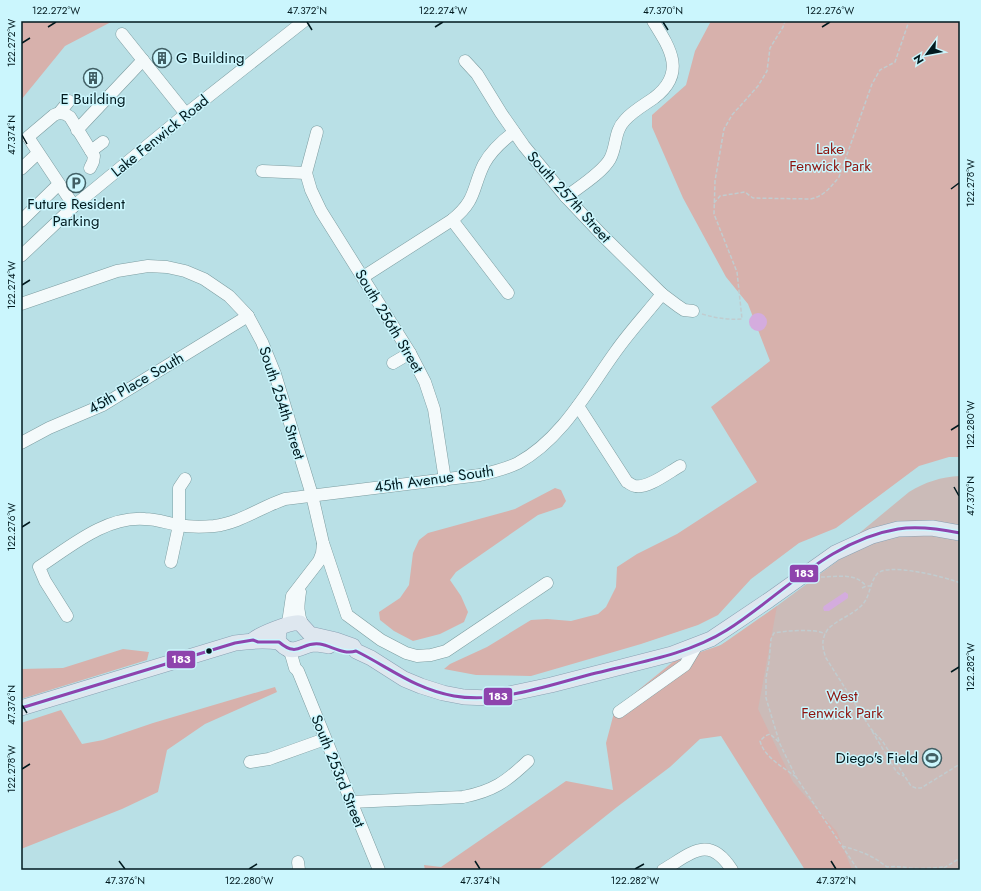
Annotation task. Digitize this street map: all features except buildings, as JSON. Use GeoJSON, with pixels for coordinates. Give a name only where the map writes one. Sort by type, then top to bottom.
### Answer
{"type":"FeatureCollection","features":[{"type":"Feature","properties":{"kind":"main road"},"geometry":{"type":"LineString","coordinates":[[21,708],[235,643],[253,640],[263,633],[296,622],[300,623],[305,629],[315,636],[347,643],[353,646],[356,651],[371,658],[404,679],[421,686],[443,693],[464,697],[490,698],[550,685],[672,654],[697,645],[726,630],[834,552],[872,536],[898,529],[932,528],[960,533]]}},
{"type":"Feature","properties":{"kind":"main road"},"geometry":{"type":"LineString","coordinates":[[283,645],[278,633],[285,626]]}},
{"type":"Feature","properties":{"kind":"main road"},"geometry":{"type":"LineString","coordinates":[[304,647],[309,641],[305,629]]}},
{"type":"Feature","properties":{"kind":"main road"},"geometry":{"type":"LineString","coordinates":[[253,640],[283,645],[292,650],[311,644],[320,644],[349,653],[356,651]]}},
{"type":"Feature","properties":{"kind":"street","name":"Lake Fenwick Road"},"geometry":{"type":"LineString","coordinates":[[21,256],[74,206],[186,114],[304,21]]}},
{"type":"Feature","properties":{"kind":"street"},"geometry":{"type":"LineString","coordinates":[[566,197],[600,170],[609,160],[613,152],[619,128],[625,120],[667,86],[673,70],[671,53],[668,45],[653,21]]}},
{"type":"Feature","properties":{"kind":"street"},"geometry":{"type":"LineString","coordinates":[[122,34],[186,114]]}},
{"type":"Feature","properties":{"kind":"street"},"geometry":{"type":"LineString","coordinates":[[77,130],[143,60]]}},
{"type":"Feature","properties":{"kind":"street","name":"South 257th Street"},"geometry":{"type":"LineString","coordinates":[[466,61],[477,74],[514,132],[534,160],[566,197],[662,294],[684,310],[693,311]]}},
{"type":"Feature","properties":{"kind":"street"},"geometry":{"type":"LineString","coordinates":[[69,101],[59,113],[50,118],[28,137],[74,206]]}},
{"type":"Feature","properties":{"kind":"street"},"geometry":{"type":"LineString","coordinates":[[59,113],[67,115],[94,158],[90,168]]}},
{"type":"Feature","properties":{"kind":"street"},"geometry":{"type":"LineString","coordinates":[[262,171],[306,172],[317,132]]}},
{"type":"Feature","properties":{"kind":"street"},"geometry":{"type":"LineString","coordinates":[[363,277],[452,220],[463,211],[471,200],[484,163],[498,145],[514,132]]}},
{"type":"Feature","properties":{"kind":"street"},"geometry":{"type":"LineString","coordinates":[[90,151],[103,142]]}},
{"type":"Feature","properties":{"kind":"street"},"geometry":{"type":"LineString","coordinates":[[21,169],[38,152]]}},
{"type":"Feature","properties":{"kind":"street","name":"South 256th Street"},"geometry":{"type":"LineString","coordinates":[[306,172],[311,190],[321,211],[410,353],[425,382],[434,409],[446,480]]}},
{"type":"Feature","properties":{"kind":"street"},"geometry":{"type":"LineString","coordinates":[[21,221],[59,184]]}},
{"type":"Feature","properties":{"kind":"street"},"geometry":{"type":"LineString","coordinates":[[452,220],[508,294]]}},
{"type":"Feature","properties":{"kind":"street","name":"South 254th Street"},"geometry":{"type":"LineString","coordinates":[[24,300],[117,271],[148,266],[167,267],[185,271],[204,279],[229,296],[248,316],[262,342],[275,374],[312,495],[323,543],[347,615],[381,640],[406,653],[417,656],[431,655],[446,651],[547,583]]}},
{"type":"Feature","properties":{"kind":"street","name":"45th Avenue South"},"geometry":{"type":"LineString","coordinates":[[67,616],[45,581],[39,567],[86,536],[123,521],[145,519],[179,525],[215,526],[237,520],[285,499],[480,475],[500,471],[518,463],[539,449],[558,430],[578,406],[617,350],[662,294]]}},
{"type":"Feature","properties":{"kind":"street","name":"45th Place South"},"geometry":{"type":"LineString","coordinates":[[21,443],[48,428],[103,405],[248,316]]}},
{"type":"Feature","properties":{"kind":"street"},"geometry":{"type":"LineString","coordinates":[[393,363],[410,353]]}},
{"type":"Feature","properties":{"kind":"street"},"geometry":{"type":"LineString","coordinates":[[578,406],[627,482],[634,486],[643,486],[654,482],[680,466]]}},
{"type":"Feature","properties":{"kind":"street"},"geometry":{"type":"LineString","coordinates":[[171,562],[179,525],[179,488],[185,479]]}},
{"type":"Feature","properties":{"kind":"street"},"geometry":{"type":"LineString","coordinates":[[285,626],[288,623],[292,596],[319,561],[323,543]]}},
{"type":"Feature","properties":{"kind":"street"},"geometry":{"type":"LineString","coordinates":[[300,587],[298,611],[305,629]]}},
{"type":"Feature","properties":{"kind":"street","name":"South 253rd Street"},"geometry":{"type":"LineString","coordinates":[[283,645],[291,654],[295,668],[298,671],[379,870]]}},
{"type":"Feature","properties":{"kind":"street"},"geometry":{"type":"LineString","coordinates":[[619,712],[685,665],[697,645]]}},
{"type":"Feature","properties":{"kind":"street"},"geometry":{"type":"LineString","coordinates":[[298,671],[300,653],[304,647]]}},
{"type":"Feature","properties":{"kind":"street"},"geometry":{"type":"LineString","coordinates":[[250,762],[269,759],[325,739]]}},
{"type":"Feature","properties":{"kind":"street"},"geometry":{"type":"LineString","coordinates":[[351,802],[463,797],[498,786],[510,778],[528,761]]}},
{"type":"Feature","properties":{"kind":"street"},"geometry":{"type":"LineString","coordinates":[[663,870],[699,849],[710,849],[718,852],[725,858],[732,870]]}},
{"type":"Feature","properties":{"kind":"path"},"geometry":{"type":"LineString","coordinates":[[693,311],[715,318],[731,320],[742,319],[737,272],[714,214],[715,181],[724,129],[732,115],[758,86],[767,71],[770,48],[784,27],[785,21]]}},
{"type":"Feature","properties":{"kind":"path"},"geometry":{"type":"LineString","coordinates":[[714,203],[720,196],[745,192],[753,198],[810,199],[817,198],[829,189],[839,177],[872,84],[880,70],[895,62],[910,21]]}},
{"type":"Feature","properties":{"kind":"path"},"geometry":{"type":"LineString","coordinates":[[904,776],[898,774],[896,771],[826,658],[822,644],[825,634],[832,625],[859,608],[867,598],[877,573],[881,571],[895,569],[908,570],[960,583]]}},
{"type":"Feature","properties":{"kind":"path"},"geometry":{"type":"LineString","coordinates":[[803,575],[818,578],[851,577],[862,581],[866,586]]}},
{"type":"Feature","properties":{"kind":"path"},"geometry":{"type":"LineString","coordinates":[[862,588],[872,586]]}},
{"type":"Feature","properties":{"kind":"path"},"geometry":{"type":"LineString","coordinates":[[825,634],[817,631],[784,631],[774,633],[771,639],[766,678],[766,698],[780,742],[796,777],[858,870]]}},
{"type":"Feature","properties":{"kind":"path"},"geometry":{"type":"LineString","coordinates":[[871,729],[883,742],[910,786],[921,788],[960,764]]}},
{"type":"Feature","properties":{"kind":"path"},"geometry":{"type":"LineString","coordinates":[[780,742],[770,734],[765,736],[760,741],[770,757],[796,777]]}},
{"type":"Feature","properties":{"kind":"path"},"geometry":{"type":"LineString","coordinates":[[842,846],[864,852],[877,858],[888,866],[896,865],[910,868],[930,869],[944,868],[960,858]]}},
{"type":"Feature","properties":{"kind":"green space"},"geometry":{"type":"Polygon","coordinates":[[[21,21],[113,21],[65,46],[21,100],[21,21]]]}},
{"type":"Feature","properties":{"kind":"green space","name":"Lake Fenwick Park"},"geometry":{"type":"Polygon","coordinates":[[[711,21],[960,21],[960,457],[949,457],[919,466],[836,528],[799,543],[751,579],[718,615],[698,625],[641,644],[531,676],[476,675],[444,669],[450,664],[487,647],[531,620],[547,619],[571,621],[598,614],[606,607],[616,587],[617,567],[637,554],[677,534],[757,482],[711,407],[770,361],[748,304],[726,277],[683,198],[652,127],[652,115],[686,85],[695,51],[711,21]]]}},
{"type":"Feature","properties":{"kind":"green space","name":"West Fenwick Park"},"geometry":{"type":"Polygon","coordinates":[[[960,476],[960,870],[805,870],[719,646],[733,638],[882,528],[857,535],[909,492],[921,485],[933,481],[960,476]]]}},
{"type":"Feature","properties":{"kind":"green space"},"geometry":{"type":"Polygon","coordinates":[[[555,488],[561,490],[566,501],[562,507],[538,515],[456,572],[450,580],[461,596],[468,612],[464,622],[440,634],[413,641],[394,631],[380,620],[379,612],[400,598],[409,585],[413,553],[419,540],[428,533],[515,509],[555,488]]]}},
{"type":"Feature","properties":{"kind":"green space"},"geometry":{"type":"Polygon","coordinates":[[[777,606],[758,709],[793,782],[837,832],[852,870],[805,870],[721,736],[700,739],[670,767],[538,870],[425,870],[424,865],[441,867],[566,781],[613,790],[606,743],[615,709],[674,661],[721,645],[777,606]]]}},
{"type":"Feature","properties":{"kind":"green space"},"geometry":{"type":"Polygon","coordinates":[[[123,649],[149,652],[147,660],[21,699],[21,669],[63,668],[123,649]]]}},
{"type":"Feature","properties":{"kind":"green space"},"geometry":{"type":"Polygon","coordinates":[[[275,687],[277,692],[205,724],[167,750],[158,792],[122,809],[21,849],[21,723],[61,710],[82,744],[103,740],[153,723],[275,687]]]}},
{"type":"Feature","properties":{"kind":"shaded area"},"geometry":{"type":"Polygon","coordinates":[[[758,313],[764,316],[767,322],[764,328],[758,331],[752,328],[749,322],[752,316],[758,313]]]}},
{"type":"Feature","properties":{"kind":"shaded area"},"geometry":{"type":"Polygon","coordinates":[[[845,592],[848,594],[848,598],[829,611],[824,611],[824,606],[845,592]]]}},
{"type":"Feature","properties":{"kind":"transit line","name":"183"},"geometry":{"type":"LineString","coordinates":[[21,708],[235,643],[253,640],[258,642],[279,642],[291,649],[320,644],[347,652],[356,651],[415,683],[440,693],[454,696],[472,698],[526,692],[663,657],[712,639],[747,616],[808,570],[850,544],[873,535],[898,529],[913,528],[937,529],[960,533]]}},
{"type":"Feature","properties":{"kind":"place","name":"G Building"},"geometry":{"type":"Point","coordinates":[162,58]}},
{"type":"Feature","properties":{"kind":"place","name":"E Building"},"geometry":{"type":"Point","coordinates":[93,78]}},
{"type":"Feature","properties":{"kind":"place","name":"Future Resident Parking"},"geometry":{"type":"Point","coordinates":[76,183]}},
{"type":"Feature","properties":{"kind":"place","name":"Diego's Field"},"geometry":{"type":"Point","coordinates":[932,758]}}]}
